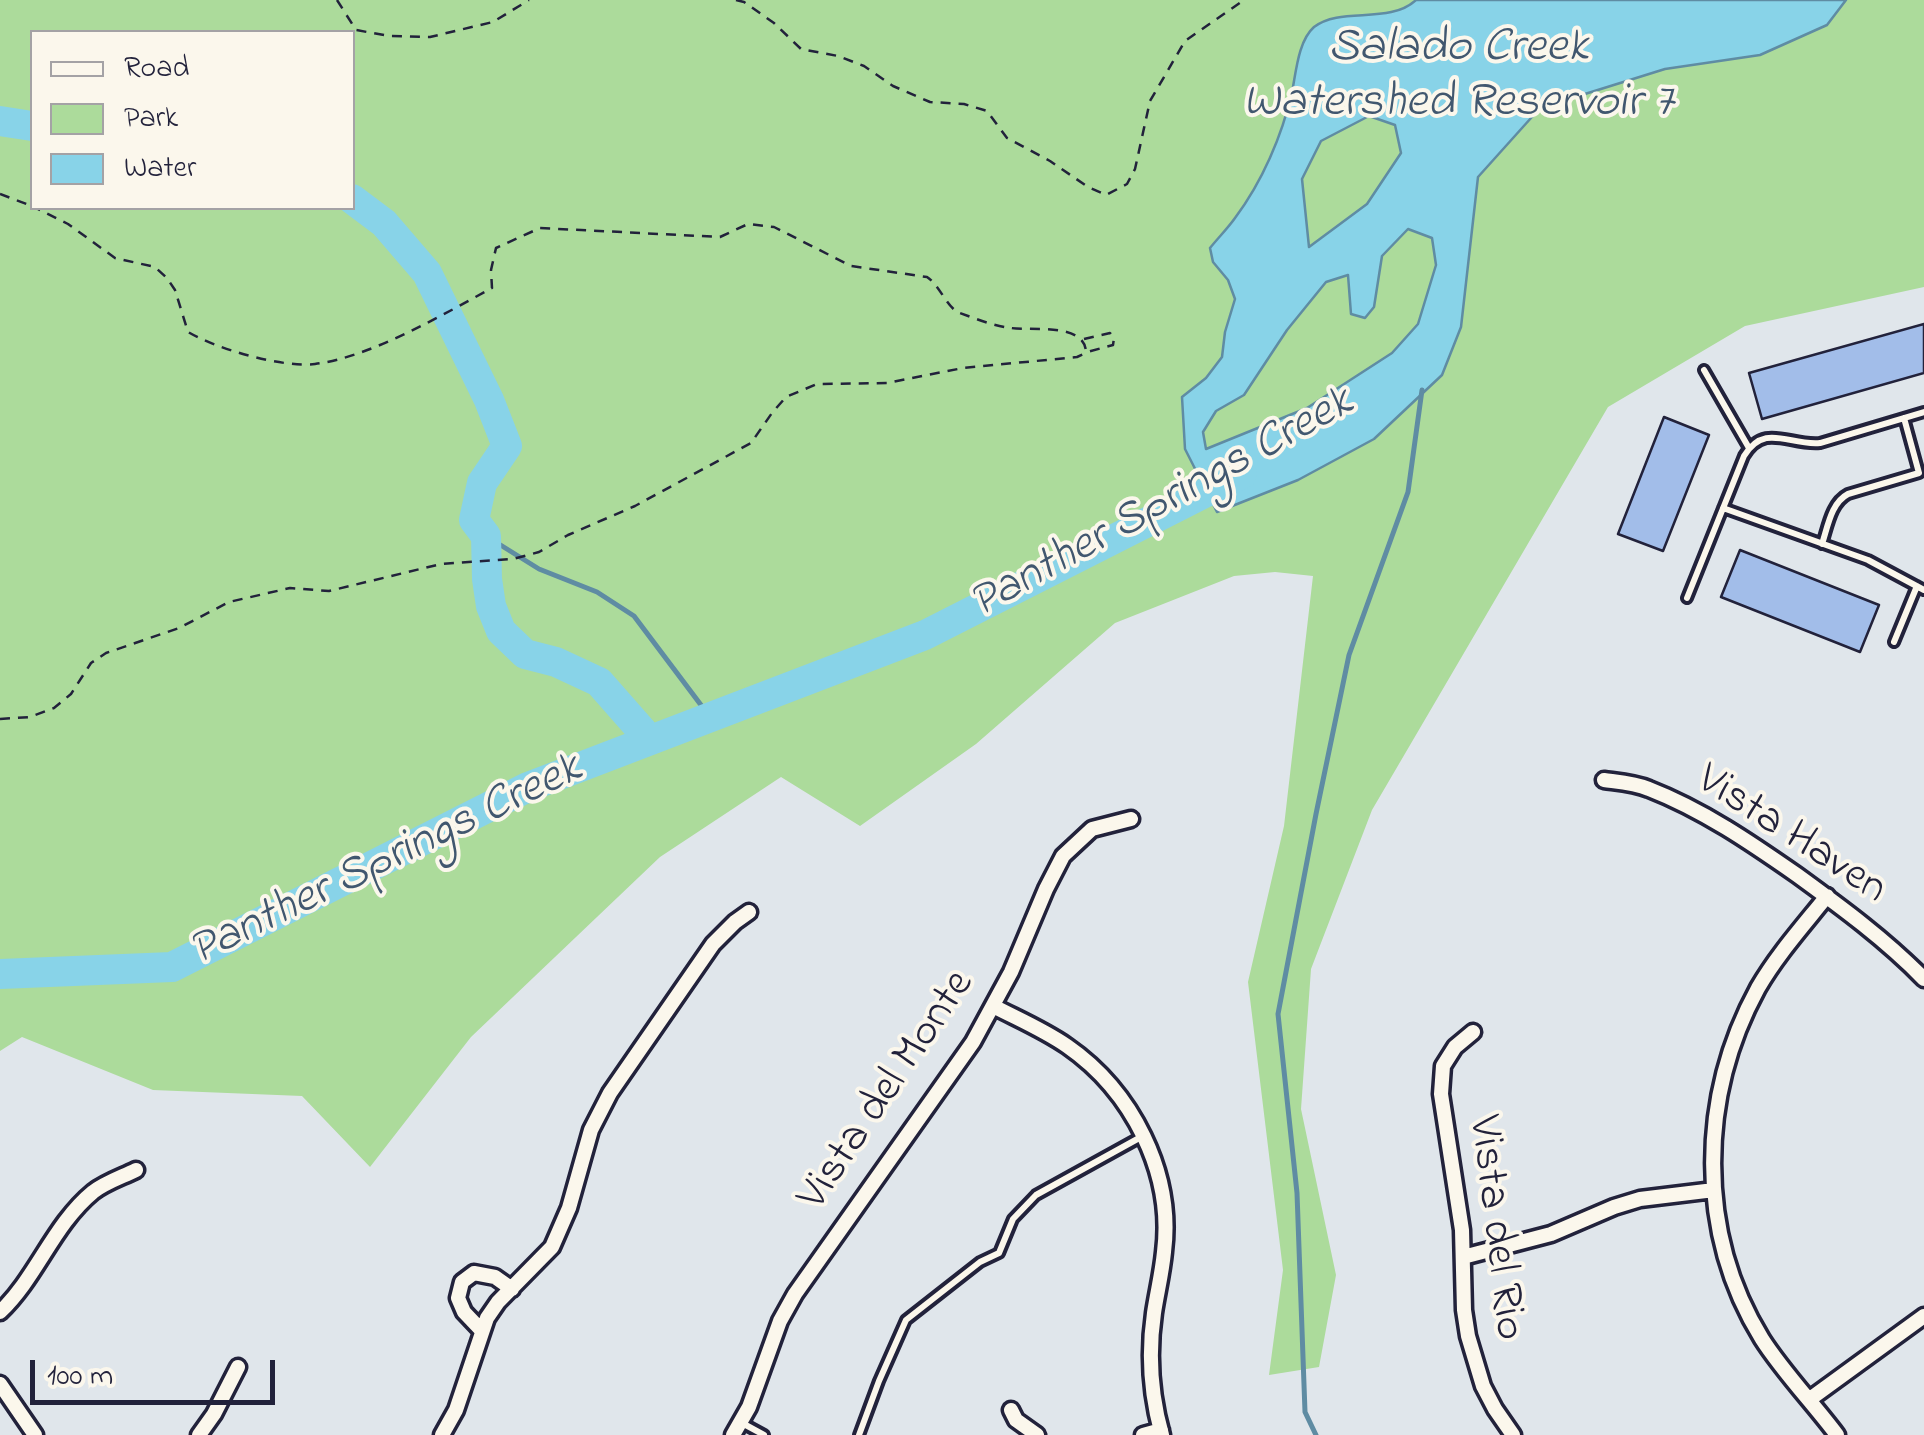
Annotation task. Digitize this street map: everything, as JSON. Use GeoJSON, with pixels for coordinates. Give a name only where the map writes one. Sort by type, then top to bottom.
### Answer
{"type":"FeatureCollection","features":[{"type":"Feature","properties":{"kind":"street","name":"Vista Haven"},"geometry":{"type":"LineString","coordinates":[[1604,780],[1648,788],[1747,840],[1826,896],[1924,978]]}},
{"type":"Feature","properties":{"kind":"street","name":"Vista del Monte"},"geometry":{"type":"LineString","coordinates":[[737,1428],[750,1407],[780,1321],[794,1294],[973,1042],[1011,972],[1063,856],[1092,829],[1131,819]]}},
{"type":"Feature","properties":{"kind":"street"},"geometry":{"type":"LineString","coordinates":[[1826,896],[1769,972],[1736,1033],[1717,1100],[1714,1190],[1721,1238],[1745,1308],[1782,1368],[1837,1435]]}},
{"type":"Feature","properties":{"kind":"street"},"geometry":{"type":"LineString","coordinates":[[442,1435],[456,1410],[482,1330],[498,1302],[552,1247],[569,1208],[591,1130],[610,1093],[713,944],[749,912]]}},
{"type":"Feature","properties":{"kind":"street"},"geometry":{"type":"LineString","coordinates":[[993,1006],[1048,1034],[1086,1061],[1119,1095],[1143,1136],[1159,1180],[1164,1250],[1151,1347],[1162,1433],[1143,1435]]}},
{"type":"Feature","properties":{"kind":"street","name":"Vista del Rio"},"geometry":{"type":"LineString","coordinates":[[1473,1032],[1454,1047],[1443,1066],[1441,1094],[1456,1180],[1464,1310],[1474,1362],[1495,1409],[1513,1435]]}},
{"type":"Feature","properties":{"kind":"street"},"geometry":{"type":"LineString","coordinates":[[0,1312],[83,1202],[98,1189],[136,1170]]}},
{"type":"Feature","properties":{"kind":"street"},"geometry":{"type":"LineString","coordinates":[[1463,1257],[1551,1234],[1640,1200],[1714,1190]]}},
{"type":"Feature","properties":{"kind":"street"},"geometry":{"type":"LineString","coordinates":[[482,1330],[464,1312],[458,1298],[462,1282],[474,1274],[495,1277],[512,1289]]}},
{"type":"Feature","properties":{"kind":"street"},"geometry":{"type":"LineString","coordinates":[[1810,1399],[1924,1316]]}},
{"type":"Feature","properties":{"kind":"street"},"geometry":{"type":"LineString","coordinates":[[199,1435],[238,1367]]}},
{"type":"Feature","properties":{"kind":"street"},"geometry":{"type":"LineString","coordinates":[[0,1384],[36,1435]]}},
{"type":"Feature","properties":{"kind":"street"},"geometry":{"type":"LineString","coordinates":[[1011,1410],[1016,1420],[1037,1435]]}},
{"type":"Feature","properties":{"kind":"lane"},"geometry":{"type":"LineString","coordinates":[[1704,370],[1749,448]]}},
{"type":"Feature","properties":{"kind":"lane"},"geometry":{"type":"LineString","coordinates":[[1687,598],[1749,448],[1760,439],[1820,443],[1924,412]]}},
{"type":"Feature","properties":{"kind":"lane"},"geometry":{"type":"LineString","coordinates":[[1822,544],[1840,498],[1919,474],[1904,418]]}},
{"type":"Feature","properties":{"kind":"lane"},"geometry":{"type":"LineString","coordinates":[[1724,508],[1868,560],[1920,588],[1894,642]]}},
{"type":"Feature","properties":{"kind":"lane"},"geometry":{"type":"LineString","coordinates":[[859,1435],[906,1320],[980,1262],[999,1252],[1014,1219],[1036,1196],[1143,1136]]}},
{"type":"Feature","properties":{"kind":"lane"},"geometry":{"type":"LineString","coordinates":[[737,1428],[764,1435]]}},
{"type":"Feature","properties":{"kind":"path"},"geometry":{"type":"LineString","coordinates":[[337,0],[356,30],[430,38],[493,22],[529,0]]}},
{"type":"Feature","properties":{"kind":"path"},"geometry":{"type":"LineString","coordinates":[[736,0],[774,23],[801,49],[864,66],[892,86],[930,102],[964,104],[987,111],[1008,138],[1106,195],[1126,184],[1134,170],[1150,101],[1186,41],[1244,0]]}},
{"type":"Feature","properties":{"kind":"path"},"geometry":{"type":"LineString","coordinates":[[0,194],[30,205]]}},
{"type":"Feature","properties":{"kind":"path"},"geometry":{"type":"LineString","coordinates":[[0,719],[30,717],[54,708],[71,694],[91,663],[106,653],[178,628],[229,602],[290,588],[329,591],[441,564],[513,559],[539,552],[751,443],[786,396],[817,384],[887,383],[963,368],[1077,357],[1112,346],[1114,338],[1104,333],[1083,339],[1060,331],[1011,328],[966,316],[950,307],[928,276],[851,266],[774,227],[748,224],[720,238],[540,228],[496,248],[492,288],[432,320],[360,352],[313,364],[255,358],[188,332],[174,290],[155,267],[115,258],[68,224],[40,210]]}},
{"type":"Feature","properties":{"kind":"path"},"geometry":{"type":"LineString","coordinates":[[1083,339],[1086,352]]}},
{"type":"Feature","properties":{"kind":"green space"},"geometry":{"type":"Polygon","coordinates":[[[0,0],[1924,0],[1924,287],[1745,326],[1608,407],[1372,810],[1311,969],[1301,1109],[1336,1275],[1319,1367],[1269,1375],[1283,1270],[1248,982],[1284,826],[1313,576],[1275,572],[1234,576],[1115,623],[976,744],[860,826],[781,777],[660,857],[471,1037],[370,1167],[302,1096],[153,1090],[22,1037],[0,1051],[0,0]]]}},
{"type":"Feature","properties":{"kind":"water","name":"Salado Creek Watershed Reservoir 7"},"geometry":{"type":"Polygon","coordinates":[[[1416,0],[1846,0],[1827,25],[1760,55],[1665,69],[1540,108],[1478,177],[1461,327],[1442,375],[1374,439],[1298,480],[1217,512],[1185,449],[1182,397],[1206,378],[1222,357],[1235,299],[1228,280],[1213,262],[1210,248],[1245,204],[1270,158],[1309,33],[1338,17],[1379,14],[1416,0]],[[1369,116],[1321,141],[1302,179],[1309,247],[1367,204],[1401,153],[1395,125],[1369,116]],[[1408,229],[1382,256],[1374,307],[1365,318],[1351,314],[1348,275],[1326,282],[1287,330],[1244,395],[1216,411],[1203,432],[1206,449],[1307,408],[1392,353],[1418,324],[1436,265],[1432,238],[1408,229]]]}},
{"type":"Feature","properties":{"kind":"building"},"geometry":{"type":"Polygon","coordinates":[[[1924,324],[1924,373],[1762,419],[1749,373],[1924,324]]]}},
{"type":"Feature","properties":{"kind":"building"},"geometry":{"type":"Polygon","coordinates":[[[1664,417],[1709,435],[1663,551],[1618,534],[1664,417]]]}},
{"type":"Feature","properties":{"kind":"building"},"geometry":{"type":"Polygon","coordinates":[[[1740,550],[1879,605],[1860,652],[1721,597],[1740,550]]]}},
{"type":"Feature","properties":{"kind":"waterway","name":"Panther Springs Creek"},"geometry":{"type":"LineString","coordinates":[[0,121],[30,126]]}},
{"type":"Feature","properties":{"kind":"waterway","name":"Panther Springs Creek"},"geometry":{"type":"LineString","coordinates":[[355,201],[384,223],[427,273],[507,446],[482,483],[474,520],[486,536],[491,606],[501,631],[525,654],[556,662],[599,682],[650,740]]}},
{"type":"Feature","properties":{"kind":"waterway"},"geometry":{"type":"LineString","coordinates":[[1316,1435],[1305,1412],[1297,1193],[1278,1014],[1349,655],[1408,492],[1422,390]]}},
{"type":"Feature","properties":{"kind":"waterway","name":"Panther Springs Creek"},"geometry":{"type":"LineString","coordinates":[[0,974],[172,967],[528,787],[925,635],[1242,474]]}},
{"type":"Feature","properties":{"kind":"waterway","name":"Panther Springs Creek"},"geometry":{"type":"LineString","coordinates":[[486,536],[539,569],[597,592],[634,616],[710,717]]}}]}
